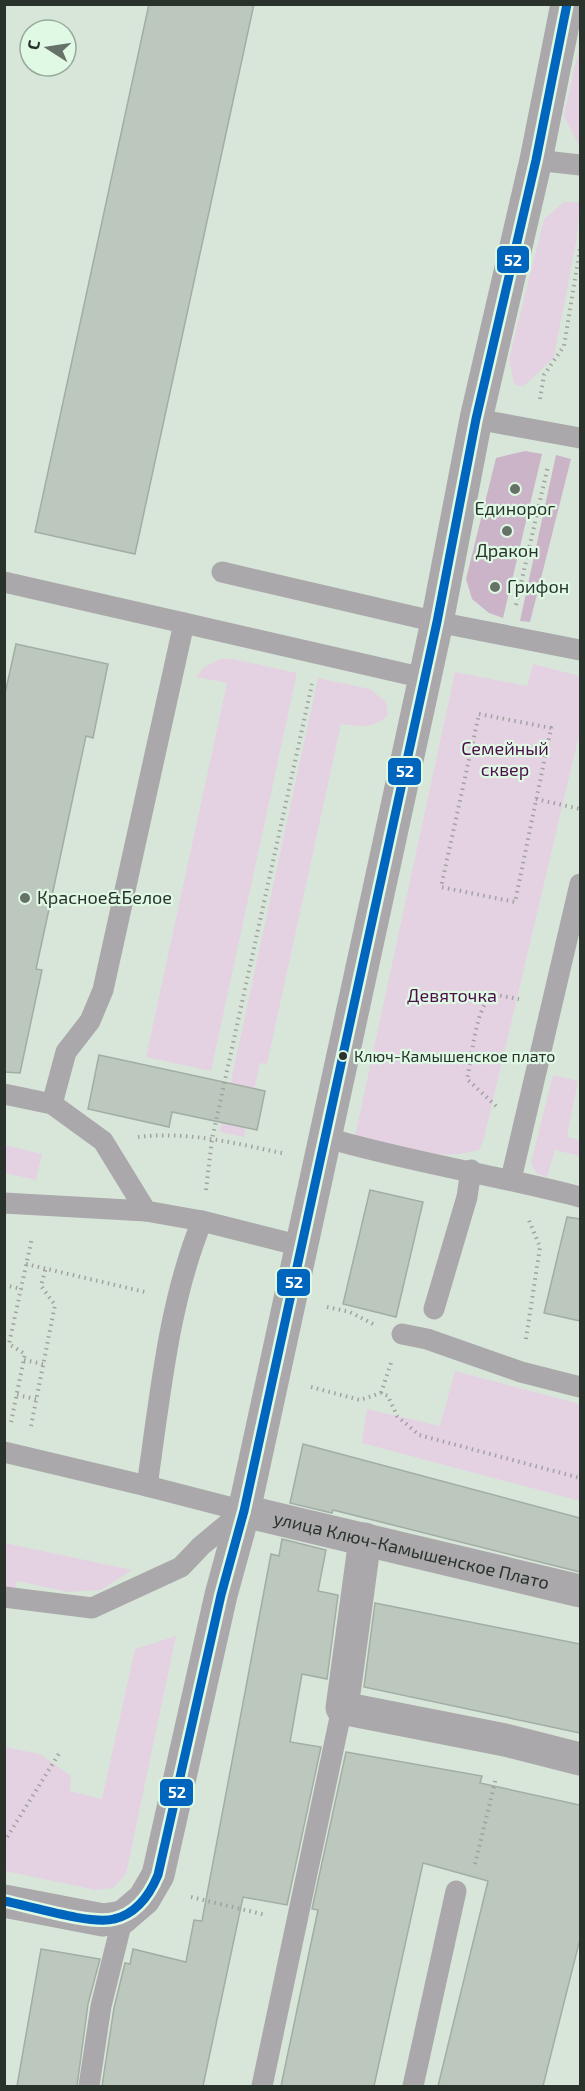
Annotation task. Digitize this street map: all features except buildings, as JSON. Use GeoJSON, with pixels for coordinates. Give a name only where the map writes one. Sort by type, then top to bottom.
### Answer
{"type":"FeatureCollection","features":[{"type":"Feature","properties":{"kind":"street"},"geometry":{"type":"LineString","coordinates":[[4,1901],[103,1920],[123,1917],[137,1906],[153,1887],[158,1875],[220,1595],[244,1510],[437,622],[476,419],[536,160],[567,4]]}},
{"type":"Feature","properties":{"kind":"street","name":"улица Ключ-Камышенское Плато"},"geometry":{"type":"LineString","coordinates":[[244,1510],[580,1591]]}},
{"type":"Feature","properties":{"kind":"street"},"geometry":{"type":"LineString","coordinates":[[365,1539],[342,1708],[505,1740],[580,1759]]}},
{"type":"Feature","properties":{"kind":"lane"},"geometry":{"type":"LineString","coordinates":[[536,160],[580,165]]}},
{"type":"Feature","properties":{"kind":"lane"},"geometry":{"type":"LineString","coordinates":[[476,419],[580,438]]}},
{"type":"Feature","properties":{"kind":"lane"},"geometry":{"type":"LineString","coordinates":[[222,572],[437,622],[580,650]]}},
{"type":"Feature","properties":{"kind":"lane"},"geometry":{"type":"LineString","coordinates":[[4,582],[424,678]]}},
{"type":"Feature","properties":{"kind":"lane"},"geometry":{"type":"LineString","coordinates":[[52,1104],[66,1052],[90,1021],[103,990],[184,623]]}},
{"type":"Feature","properties":{"kind":"lane"},"geometry":{"type":"LineString","coordinates":[[511,1179],[580,884]]}},
{"type":"Feature","properties":{"kind":"lane"},"geometry":{"type":"LineString","coordinates":[[4,1094],[52,1104],[103,1141],[146,1211]]}},
{"type":"Feature","properties":{"kind":"lane"},"geometry":{"type":"LineString","coordinates":[[324,1137],[364,1149],[471,1170],[580,1197]]}},
{"type":"Feature","properties":{"kind":"lane"},"geometry":{"type":"LineString","coordinates":[[434,1309],[467,1197],[471,1170]]}},
{"type":"Feature","properties":{"kind":"lane"},"geometry":{"type":"LineString","coordinates":[[4,1203],[146,1211],[202,1221],[301,1246]]}},
{"type":"Feature","properties":{"kind":"lane"},"geometry":{"type":"LineString","coordinates":[[147,1486],[177,1300],[202,1221]]}},
{"type":"Feature","properties":{"kind":"lane"},"geometry":{"type":"LineString","coordinates":[[402,1334],[427,1339],[521,1372],[580,1387]]}},
{"type":"Feature","properties":{"kind":"lane"},"geometry":{"type":"LineString","coordinates":[[4,1452],[244,1510]]}},
{"type":"Feature","properties":{"kind":"lane"},"geometry":{"type":"LineString","coordinates":[[4,1597],[92,1608],[181,1567],[201,1546],[244,1510]]}},
{"type":"Feature","properties":{"kind":"lane"},"geometry":{"type":"LineString","coordinates":[[262,2086],[342,1708]]}},
{"type":"Feature","properties":{"kind":"lane"},"geometry":{"type":"LineString","coordinates":[[413,2086],[456,1891]]}},
{"type":"Feature","properties":{"kind":"lane"},"geometry":{"type":"LineString","coordinates":[[89,2086],[101,2006],[123,1917]]}},
{"type":"Feature","properties":{"kind":"path"},"geometry":{"type":"LineString","coordinates":[[534,430],[544,375],[564,346],[580,249]]}},
{"type":"Feature","properties":{"kind":"path"},"geometry":{"type":"LineString","coordinates":[[509,636],[556,433]]}},
{"type":"Feature","properties":{"kind":"path"},"geometry":{"type":"LineString","coordinates":[[202,1221],[213,1139],[318,654]]}},
{"type":"Feature","properties":{"kind":"path"},"geometry":{"type":"LineString","coordinates":[[479,714],[551,728],[536,799],[515,902],[441,887],[479,714]]}},
{"type":"Feature","properties":{"kind":"path"},"geometry":{"type":"LineString","coordinates":[[536,799],[580,809]]}},
{"type":"Feature","properties":{"kind":"path"},"geometry":{"type":"LineString","coordinates":[[527,1113],[492,1106],[467,1079],[479,1020],[484,1003],[491,994],[552,1005]]}},
{"type":"Feature","properties":{"kind":"path"},"geometry":{"type":"LineString","coordinates":[[103,1141],[164,1134],[213,1139],[283,1154]]}},
{"type":"Feature","properties":{"kind":"path"},"geometry":{"type":"LineString","coordinates":[[511,1179],[540,1247],[521,1372]]}},
{"type":"Feature","properties":{"kind":"path"},"geometry":{"type":"LineString","coordinates":[[9,1427],[25,1354],[9,1344],[26,1264],[177,1300]]}},
{"type":"Feature","properties":{"kind":"path"},"geometry":{"type":"LineString","coordinates":[[25,1457],[55,1305],[41,1286],[46,1267]]}},
{"type":"Feature","properties":{"kind":"path"},"geometry":{"type":"LineString","coordinates":[[4,1285],[22,1289]]}},
{"type":"Feature","properties":{"kind":"path"},"geometry":{"type":"LineString","coordinates":[[325,1307],[350,1312],[381,1328],[402,1334]]}},
{"type":"Feature","properties":{"kind":"path"},"geometry":{"type":"LineString","coordinates":[[24,1360],[43,1364]]}},
{"type":"Feature","properties":{"kind":"path"},"geometry":{"type":"LineString","coordinates":[[306,1386],[360,1400],[381,1393],[388,1396],[397,1416],[419,1435],[580,1478]]}},
{"type":"Feature","properties":{"kind":"path"},"geometry":{"type":"LineString","coordinates":[[17,1395],[36,1399]]}},
{"type":"Feature","properties":{"kind":"path"},"geometry":{"type":"LineString","coordinates":[[456,1891],[473,1872],[505,1740]]}},
{"type":"Feature","properties":{"kind":"path"},"geometry":{"type":"LineString","coordinates":[[4,1842],[60,1752]]}},
{"type":"Feature","properties":{"kind":"path"},"geometry":{"type":"LineString","coordinates":[[153,1887],[297,1922]]}},
{"type":"Feature","properties":{"kind":"green space"},"geometry":{"type":"Polygon","coordinates":[[[580,44],[580,141],[579,146],[564,116],[580,44]]]}},
{"type":"Feature","properties":{"kind":"green space"},"geometry":{"type":"Polygon","coordinates":[[[564,202],[580,202],[577,237],[554,357],[523,387],[514,384],[509,359],[544,219],[564,202]]]}},
{"type":"Feature","properties":{"kind":"green space"},"geometry":{"type":"Polygon","coordinates":[[[220,659],[233,659],[297,673],[211,1071],[146,1057],[227,683],[196,677],[203,668],[220,659]]]}},
{"type":"Feature","properties":{"kind":"green space"},"geometry":{"type":"Polygon","coordinates":[[[533,664],[580,676],[580,731],[480,1149],[465,1153],[434,1154],[355,1136],[455,672],[527,686],[533,664]]]}},
{"type":"Feature","properties":{"kind":"green space"},"geometry":{"type":"Polygon","coordinates":[[[318,678],[370,689],[386,702],[388,715],[371,725],[341,724],[267,1064],[260,1063],[244,1137],[220,1132],[318,678]]]}},
{"type":"Feature","properties":{"kind":"green space"},"geometry":{"type":"Polygon","coordinates":[[[553,1075],[578,1081],[567,1137],[580,1140],[580,1156],[555,1150],[547,1177],[536,1173],[531,1163],[553,1075]]]}},
{"type":"Feature","properties":{"kind":"green space"},"geometry":{"type":"Polygon","coordinates":[[[5,1145],[42,1154],[36,1180],[5,1173],[5,1145]]]}},
{"type":"Feature","properties":{"kind":"green space"},"geometry":{"type":"Polygon","coordinates":[[[455,1371],[580,1404],[580,1501],[362,1443],[367,1409],[440,1426],[455,1371]]]}},
{"type":"Feature","properties":{"kind":"green space"},"geometry":{"type":"Polygon","coordinates":[[[5,1543],[132,1570],[101,1590],[68,1592],[17,1581],[15,1589],[5,1587],[5,1543]]]}},
{"type":"Feature","properties":{"kind":"green space"},"geometry":{"type":"Polygon","coordinates":[[[176,1636],[126,1874],[113,1888],[96,1890],[5,1871],[5,1747],[40,1754],[71,1776],[70,1791],[102,1799],[135,1649],[176,1636]]]}},
{"type":"Feature","properties":{"kind":"shaded area"},"geometry":{"type":"Polygon","coordinates":[[[525,451],[542,454],[503,618],[489,613],[472,599],[466,579],[496,458],[525,451]]]}},
{"type":"Feature","properties":{"kind":"shaded area"},"geometry":{"type":"Polygon","coordinates":[[[556,455],[571,459],[530,622],[520,621],[556,455]]]}},
{"type":"Feature","properties":{"kind":"transit line","name":"52"},"geometry":{"type":"LineString","coordinates":[[4,1901],[76,1917],[114,1919],[135,1908],[151,1889],[158,1875],[221,1595],[244,1511],[437,622],[476,419],[536,160],[567,4]]}},
{"type":"Feature","properties":{"kind":"place","name":"Единорог"},"geometry":{"type":"Point","coordinates":[515,489]}},
{"type":"Feature","properties":{"kind":"place","name":"Дракон"},"geometry":{"type":"Point","coordinates":[507,531]}},
{"type":"Feature","properties":{"kind":"place","name":"Грифон"},"geometry":{"type":"Point","coordinates":[495,587]}},
{"type":"Feature","properties":{"kind":"place","name":"Красное&Белое"},"geometry":{"type":"Point","coordinates":[25,898]}},
{"type":"Feature","properties":{"kind":"place","name":"Ключ-Камышенское плато"},"geometry":{"type":"Point","coordinates":[343,1056]}},
{"type":"Feature","properties":{"kind":"park label","name":"Семейный сквер"},"geometry":{"type":"Point","coordinates":[505,759]}},
{"type":"Feature","properties":{"kind":"park label","name":"Девяточка"},"geometry":{"type":"Point","coordinates":[452,996]}}]}
